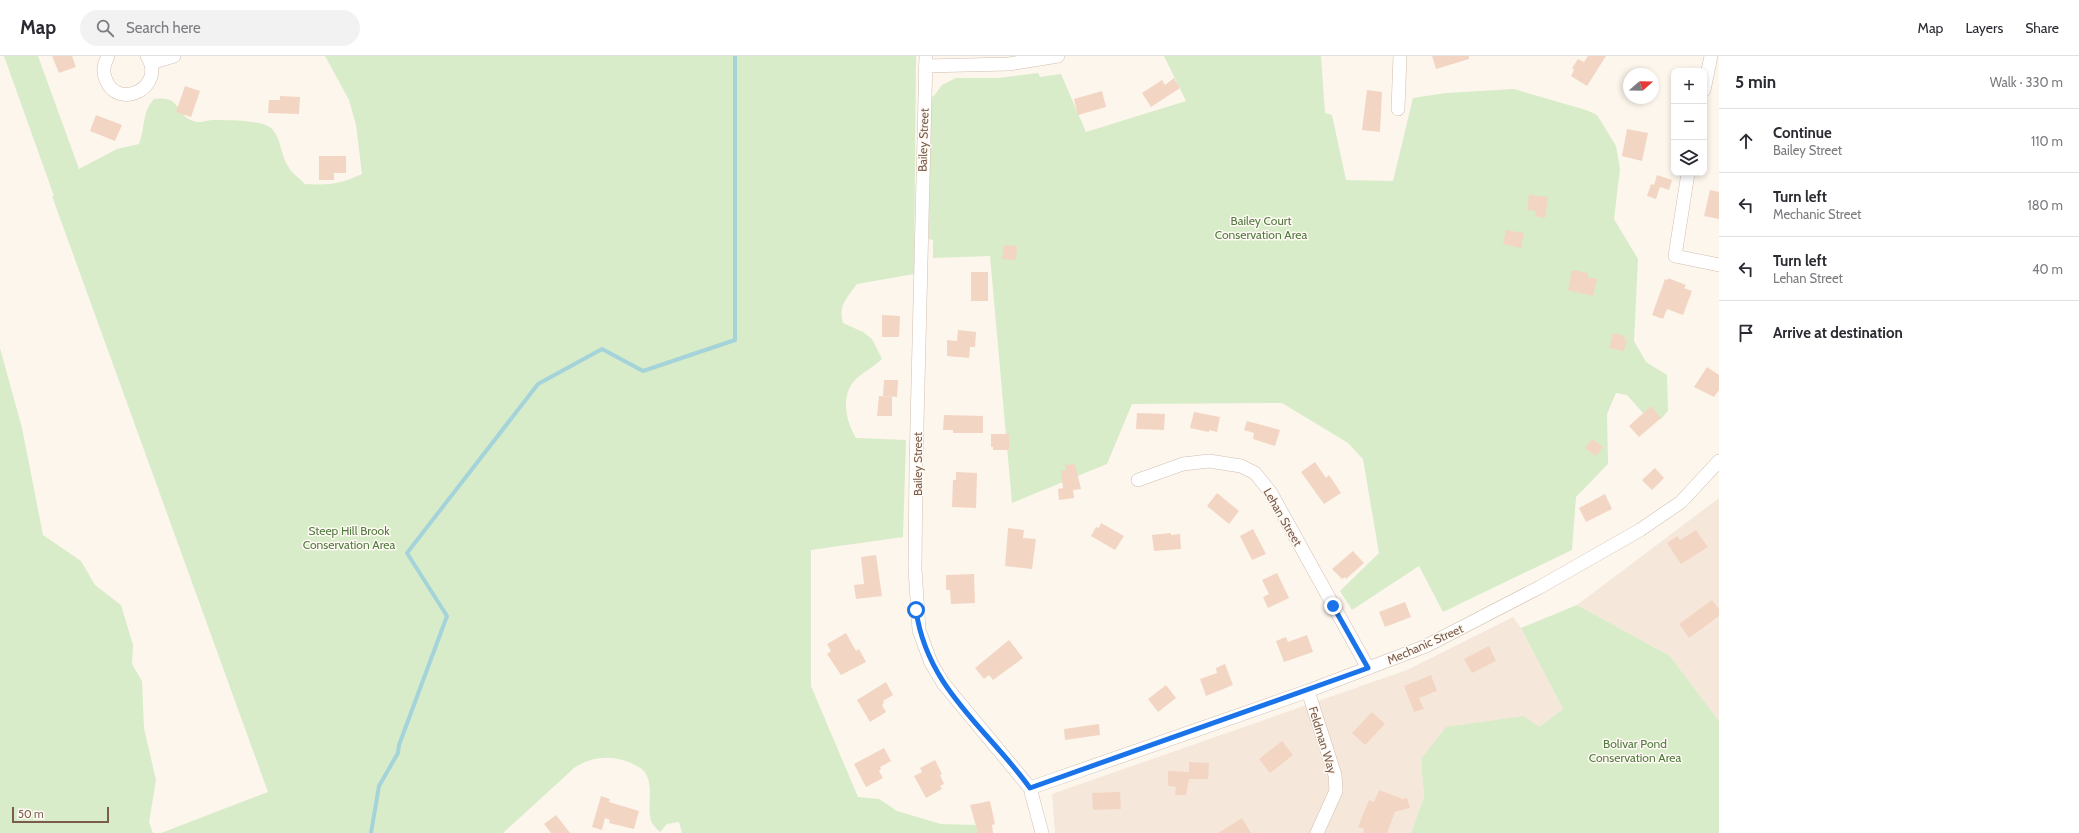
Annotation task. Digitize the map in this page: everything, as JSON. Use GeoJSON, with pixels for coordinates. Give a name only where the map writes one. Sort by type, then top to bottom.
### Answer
{"type":"FeatureCollection","features":[{"type":"Feature","properties":{"kind":"street"},"geometry":{"type":"LineString","coordinates":[[108,56],[104,68],[107,83],[119,92],[126,94],[134,93],[146,85],[150,78],[149,60],[174,56]]}},
{"type":"Feature","properties":{"kind":"street"},"geometry":{"type":"LineString","coordinates":[[925,61],[1010,64],[1058,56]]}},
{"type":"Feature","properties":{"kind":"street"},"geometry":{"type":"LineString","coordinates":[[1398,109],[1400,56]]}},
{"type":"Feature","properties":{"kind":"street"},"geometry":{"type":"LineString","coordinates":[[1707,75],[1711,56]]}},
{"type":"Feature","properties":{"kind":"street","name":"Bailey Street"},"geometry":{"type":"LineString","coordinates":[[925,61],[916,466],[915,570],[919,630],[931,663],[942,683],[1030,788],[1042,833]]}},
{"type":"Feature","properties":{"kind":"street"},"geometry":{"type":"LineString","coordinates":[[1688,176],[1675,256],[1719,265]]}},
{"type":"Feature","properties":{"kind":"street","name":"Lehan Street"},"geometry":{"type":"LineString","coordinates":[[1138,480],[1183,464],[1209,461],[1241,466],[1255,473],[1272,493],[1368,668]]}},
{"type":"Feature","properties":{"kind":"street","name":"Mechanic Street"},"geometry":{"type":"LineString","coordinates":[[1030,788],[1308,691],[1426,646],[1540,587],[1640,530],[1681,502],[1702,482],[1719,461]]}},
{"type":"Feature","properties":{"kind":"street","name":"Feldman Way"},"geometry":{"type":"LineString","coordinates":[[1308,691],[1335,775],[1336,791],[1316,833]]}},
{"type":"Feature","properties":{"kind":"shaded area"},"geometry":{"type":"Polygon","coordinates":[[[1719,498],[1719,721],[1670,656],[1577,605],[1719,498]]]}},
{"type":"Feature","properties":{"kind":"shaded area"},"geometry":{"type":"Polygon","coordinates":[[[1513,617],[1521,628],[1563,709],[1539,727],[1421,759],[1424,797],[1411,833],[1055,833],[1052,794],[1407,670],[1513,617]]]}},
{"type":"Feature","properties":{"kind":"green space","name":"Steep Hill Brook Conservation Area"},"geometry":{"type":"Polygon","coordinates":[[[4,56],[38,56],[79,169],[117,149],[139,144],[147,110],[154,99],[163,99],[174,103],[187,118],[196,122],[235,120],[267,125],[275,132],[289,169],[305,184],[334,184],[362,174],[356,125],[349,100],[325,56],[916,56],[914,274],[857,284],[844,302],[842,311],[843,323],[863,332],[872,339],[882,359],[876,365],[861,374],[850,386],[847,393],[846,409],[852,431],[856,438],[906,440],[903,537],[811,550],[811,686],[858,797],[879,799],[897,811],[941,824],[977,825],[991,833],[682,833],[679,822],[667,824],[660,832],[652,823],[650,818],[650,792],[645,772],[629,762],[614,758],[601,758],[587,761],[574,768],[503,833],[161,833],[268,792],[52,196],[54,196],[4,56]]]}},
{"type":"Feature","properties":{"kind":"green space","name":"Bailey Court Conservation Area"},"geometry":{"type":"Polygon","coordinates":[[[1164,56],[1321,56],[1325,113],[1332,115],[1346,180],[1393,181],[1413,98],[1446,93],[1514,89],[1586,110],[1597,115],[1616,146],[1620,169],[1614,219],[1638,259],[1634,341],[1646,362],[1667,375],[1668,411],[1661,419],[1650,421],[1627,395],[1616,393],[1607,414],[1608,464],[1576,497],[1572,550],[1443,612],[1419,566],[1352,610],[1340,591],[1379,553],[1363,459],[1348,443],[1282,403],[1132,404],[1107,464],[1012,503],[990,256],[933,258],[933,240],[929,239],[930,97],[934,96],[942,85],[956,78],[998,78],[1038,73],[1040,77],[1061,74],[1086,132],[1186,101],[1164,56]]]}},
{"type":"Feature","properties":{"kind":"green space"},"geometry":{"type":"Polygon","coordinates":[[[0,348],[22,428],[43,535],[81,561],[95,585],[121,605],[133,645],[132,664],[142,681],[144,728],[156,780],[149,822],[153,833],[0,833],[0,348]]]}},
{"type":"Feature","properties":{"kind":"green space","name":"Bolivar Pond Conservation Area"},"geometry":{"type":"Polygon","coordinates":[[[1577,605],[1670,656],[1719,721],[1719,833],[1411,833],[1424,797],[1421,759],[1446,727],[1524,716],[1539,727],[1563,709],[1521,628],[1577,605]]]}},
{"type":"Feature","properties":{"kind":"building"},"geometry":{"type":"Polygon","coordinates":[[[52,56],[72,56],[76,67],[59,73],[52,56]]]}},
{"type":"Feature","properties":{"kind":"building"},"geometry":{"type":"Polygon","coordinates":[[[1432,56],[1469,56],[1469,59],[1436,69],[1432,56]]]}},
{"type":"Feature","properties":{"kind":"building"},"geometry":{"type":"Polygon","coordinates":[[[1588,56],[1606,56],[1587,86],[1571,76],[1574,70],[1572,68],[1578,59],[1584,62],[1588,56]]]}},
{"type":"Feature","properties":{"kind":"building"},"geometry":{"type":"Polygon","coordinates":[[[1174,78],[1180,88],[1151,107],[1142,93],[1162,80],[1165,85],[1174,78]]]}},
{"type":"Feature","properties":{"kind":"building"},"geometry":{"type":"Polygon","coordinates":[[[185,86],[200,91],[191,117],[176,112],[185,86]]]}},
{"type":"Feature","properties":{"kind":"building"},"geometry":{"type":"Polygon","coordinates":[[[1367,90],[1382,92],[1380,132],[1362,130],[1367,90]]]}},
{"type":"Feature","properties":{"kind":"building"},"geometry":{"type":"Polygon","coordinates":[[[1102,91],[1106,107],[1078,115],[1074,99],[1102,91]]]}},
{"type":"Feature","properties":{"kind":"building"},"geometry":{"type":"Polygon","coordinates":[[[280,96],[300,97],[299,114],[268,113],[269,100],[280,100],[280,96]]]}},
{"type":"Feature","properties":{"kind":"building"},"geometry":{"type":"Polygon","coordinates":[[[96,115],[122,125],[115,141],[90,131],[96,115]]]}},
{"type":"Feature","properties":{"kind":"building"},"geometry":{"type":"Polygon","coordinates":[[[1627,129],[1648,133],[1642,161],[1622,156],[1627,129]]]}},
{"type":"Feature","properties":{"kind":"building"},"geometry":{"type":"Polygon","coordinates":[[[319,156],[346,156],[346,173],[334,173],[334,180],[319,180],[319,156]]]}},
{"type":"Feature","properties":{"kind":"building"},"geometry":{"type":"Polygon","coordinates":[[[1657,175],[1672,180],[1669,190],[1660,187],[1656,199],[1647,196],[1651,184],[1654,185],[1657,175]]]}},
{"type":"Feature","properties":{"kind":"building"},"geometry":{"type":"Polygon","coordinates":[[[1710,190],[1719,192],[1719,219],[1704,216],[1710,190]]]}},
{"type":"Feature","properties":{"kind":"building"},"geometry":{"type":"Polygon","coordinates":[[[1529,195],[1548,197],[1545,218],[1535,216],[1536,211],[1527,210],[1529,195]]]}},
{"type":"Feature","properties":{"kind":"building"},"geometry":{"type":"Polygon","coordinates":[[[1506,230],[1524,233],[1521,248],[1503,244],[1506,230]]]}},
{"type":"Feature","properties":{"kind":"building"},"geometry":{"type":"Polygon","coordinates":[[[1004,245],[1017,246],[1016,260],[1002,259],[1004,245]]]}},
{"type":"Feature","properties":{"kind":"building"},"geometry":{"type":"Polygon","coordinates":[[[1572,270],[1588,273],[1588,277],[1597,279],[1593,296],[1568,290],[1572,270]]]}},
{"type":"Feature","properties":{"kind":"building"},"geometry":{"type":"Polygon","coordinates":[[[971,272],[988,272],[988,301],[971,301],[971,272]]]}},
{"type":"Feature","properties":{"kind":"building"},"geometry":{"type":"Polygon","coordinates":[[[1668,278],[1686,285],[1684,288],[1692,291],[1683,315],[1667,309],[1663,319],[1652,315],[1665,279],[1668,280],[1668,278]]]}},
{"type":"Feature","properties":{"kind":"building"},"geometry":{"type":"Polygon","coordinates":[[[882,315],[900,316],[899,337],[882,337],[882,315]]]}},
{"type":"Feature","properties":{"kind":"building"},"geometry":{"type":"Polygon","coordinates":[[[958,330],[976,332],[975,347],[970,347],[969,358],[947,356],[947,340],[957,341],[958,330]]]}},
{"type":"Feature","properties":{"kind":"building"},"geometry":{"type":"Polygon","coordinates":[[[1613,333],[1625,336],[1624,339],[1627,340],[1624,351],[1609,348],[1613,333]]]}},
{"type":"Feature","properties":{"kind":"building"},"geometry":{"type":"Polygon","coordinates":[[[1707,367],[1719,375],[1719,390],[1714,397],[1694,387],[1707,367]]]}},
{"type":"Feature","properties":{"kind":"building"},"geometry":{"type":"Polygon","coordinates":[[[884,380],[898,380],[897,397],[883,396],[884,380]]]}},
{"type":"Feature","properties":{"kind":"building"},"geometry":{"type":"Polygon","coordinates":[[[879,396],[892,397],[892,416],[877,416],[879,396]]]}},
{"type":"Feature","properties":{"kind":"building"},"geometry":{"type":"Polygon","coordinates":[[[1651,406],[1661,418],[1639,437],[1629,426],[1651,406]]]}},
{"type":"Feature","properties":{"kind":"building"},"geometry":{"type":"Polygon","coordinates":[[[1194,412],[1220,417],[1217,432],[1190,428],[1194,412]]]}},
{"type":"Feature","properties":{"kind":"building"},"geometry":{"type":"Polygon","coordinates":[[[1137,413],[1165,414],[1164,430],[1136,429],[1137,413]]]}},
{"type":"Feature","properties":{"kind":"building"},"geometry":{"type":"Polygon","coordinates":[[[944,415],[983,416],[983,433],[953,433],[953,430],[943,430],[944,415]]]}},
{"type":"Feature","properties":{"kind":"building"},"geometry":{"type":"Polygon","coordinates":[[[1247,421],[1280,430],[1275,446],[1253,439],[1254,433],[1244,430],[1247,421]]]}},
{"type":"Feature","properties":{"kind":"building"},"geometry":{"type":"Polygon","coordinates":[[[991,434],[1009,434],[1009,450],[993,450],[993,447],[991,447],[991,434]]]}},
{"type":"Feature","properties":{"kind":"building"},"geometry":{"type":"Polygon","coordinates":[[[1592,439],[1603,447],[1596,456],[1585,448],[1592,439]]]}},
{"type":"Feature","properties":{"kind":"building"},"geometry":{"type":"Polygon","coordinates":[[[1315,462],[1326,478],[1329,475],[1341,493],[1324,504],[1301,472],[1315,462]]]}},
{"type":"Feature","properties":{"kind":"building"},"geometry":{"type":"Polygon","coordinates":[[[1075,464],[1081,489],[1073,490],[1074,498],[1059,500],[1058,489],[1063,488],[1061,471],[1066,470],[1065,465],[1075,464]]]}},
{"type":"Feature","properties":{"kind":"building"},"geometry":{"type":"Polygon","coordinates":[[[1655,468],[1664,478],[1652,490],[1642,480],[1655,468]]]}},
{"type":"Feature","properties":{"kind":"building"},"geometry":{"type":"Polygon","coordinates":[[[956,472],[977,473],[976,508],[952,507],[953,480],[956,480],[956,472]]]}},
{"type":"Feature","properties":{"kind":"building"},"geometry":{"type":"Polygon","coordinates":[[[1217,493],[1239,511],[1229,524],[1207,506],[1217,493]]]}},
{"type":"Feature","properties":{"kind":"building"},"geometry":{"type":"Polygon","coordinates":[[[1605,494],[1612,509],[1586,522],[1579,508],[1605,494]]]}},
{"type":"Feature","properties":{"kind":"building"},"geometry":{"type":"Polygon","coordinates":[[[1101,523],[1124,536],[1115,550],[1091,536],[1096,527],[1099,528],[1101,523]]]}},
{"type":"Feature","properties":{"kind":"building"},"geometry":{"type":"Polygon","coordinates":[[[1008,528],[1024,530],[1023,538],[1036,539],[1032,569],[1005,566],[1008,528]]]}},
{"type":"Feature","properties":{"kind":"building"},"geometry":{"type":"Polygon","coordinates":[[[1253,529],[1266,554],[1252,560],[1240,536],[1253,529]]]}},
{"type":"Feature","properties":{"kind":"building"},"geometry":{"type":"Polygon","coordinates":[[[1696,530],[1708,547],[1681,564],[1667,543],[1677,536],[1680,540],[1696,530]]]}},
{"type":"Feature","properties":{"kind":"building"},"geometry":{"type":"Polygon","coordinates":[[[1171,533],[1171,535],[1180,534],[1181,549],[1154,551],[1152,535],[1171,533]]]}},
{"type":"Feature","properties":{"kind":"building"},"geometry":{"type":"Polygon","coordinates":[[[1353,551],[1364,563],[1346,579],[1345,577],[1342,579],[1332,569],[1353,551]]]}},
{"type":"Feature","properties":{"kind":"building"},"geometry":{"type":"Polygon","coordinates":[[[876,555],[882,596],[856,599],[854,585],[864,584],[861,557],[876,555]]]}},
{"type":"Feature","properties":{"kind":"building"},"geometry":{"type":"Polygon","coordinates":[[[1277,573],[1289,598],[1268,608],[1263,597],[1269,594],[1262,580],[1277,573]]]}},
{"type":"Feature","properties":{"kind":"building"},"geometry":{"type":"Polygon","coordinates":[[[974,574],[975,603],[951,604],[950,590],[946,590],[946,575],[974,574]]]}},
{"type":"Feature","properties":{"kind":"building"},"geometry":{"type":"Polygon","coordinates":[[[1712,600],[1719,609],[1719,616],[1689,638],[1679,624],[1712,600]]]}},
{"type":"Feature","properties":{"kind":"building"},"geometry":{"type":"Polygon","coordinates":[[[1405,602],[1411,617],[1385,627],[1379,612],[1405,602]]]}},
{"type":"Feature","properties":{"kind":"building"},"geometry":{"type":"Polygon","coordinates":[[[846,633],[856,651],[859,649],[866,662],[841,675],[827,654],[831,651],[827,644],[846,633]]]}},
{"type":"Feature","properties":{"kind":"building"},"geometry":{"type":"Polygon","coordinates":[[[1307,635],[1313,652],[1284,662],[1276,641],[1286,637],[1288,642],[1307,635]]]}},
{"type":"Feature","properties":{"kind":"building"},"geometry":{"type":"Polygon","coordinates":[[[1009,640],[1023,658],[993,680],[989,675],[984,679],[975,668],[1009,640]]]}},
{"type":"Feature","properties":{"kind":"building"},"geometry":{"type":"Polygon","coordinates":[[[1489,646],[1496,661],[1472,673],[1464,659],[1489,646]]]}},
{"type":"Feature","properties":{"kind":"building"},"geometry":{"type":"Polygon","coordinates":[[[1225,664],[1233,685],[1206,696],[1200,679],[1217,673],[1216,668],[1225,664]]]}},
{"type":"Feature","properties":{"kind":"building"},"geometry":{"type":"Polygon","coordinates":[[[1431,675],[1437,691],[1419,698],[1424,709],[1414,712],[1404,686],[1431,675]]]}},
{"type":"Feature","properties":{"kind":"building"},"geometry":{"type":"Polygon","coordinates":[[[886,682],[893,695],[883,701],[884,703],[882,705],[886,712],[870,722],[857,700],[886,682]]]}},
{"type":"Feature","properties":{"kind":"building"},"geometry":{"type":"Polygon","coordinates":[[[1166,685],[1176,698],[1158,712],[1148,699],[1166,685]]]}},
{"type":"Feature","properties":{"kind":"building"},"geometry":{"type":"Polygon","coordinates":[[[1372,712],[1385,724],[1365,745],[1352,733],[1372,712]]]}},
{"type":"Feature","properties":{"kind":"building"},"geometry":{"type":"Polygon","coordinates":[[[1099,724],[1100,735],[1065,740],[1064,729],[1099,724]]]}},
{"type":"Feature","properties":{"kind":"building"},"geometry":{"type":"Polygon","coordinates":[[[1282,741],[1293,755],[1270,773],[1259,759],[1282,741]]]}},
{"type":"Feature","properties":{"kind":"building"},"geometry":{"type":"Polygon","coordinates":[[[884,748],[891,761],[880,767],[881,769],[879,771],[883,778],[866,787],[854,764],[884,748]]]}},
{"type":"Feature","properties":{"kind":"building"},"geometry":{"type":"Polygon","coordinates":[[[935,760],[942,774],[940,775],[944,784],[940,786],[942,789],[926,798],[914,776],[922,772],[920,768],[935,760]]]}},
{"type":"Feature","properties":{"kind":"building"},"geometry":{"type":"Polygon","coordinates":[[[1189,762],[1209,763],[1208,779],[1189,779],[1186,795],[1175,795],[1176,787],[1168,786],[1168,771],[1189,772],[1189,762]]]}},
{"type":"Feature","properties":{"kind":"building"},"geometry":{"type":"Polygon","coordinates":[[[1379,790],[1403,799],[1407,798],[1410,808],[1395,812],[1387,833],[1363,833],[1364,829],[1358,827],[1369,800],[1374,802],[1379,790]]]}},
{"type":"Feature","properties":{"kind":"building"},"geometry":{"type":"Polygon","coordinates":[[[1120,792],[1121,809],[1093,810],[1092,793],[1120,792]]]}},
{"type":"Feature","properties":{"kind":"building"},"geometry":{"type":"Polygon","coordinates":[[[601,796],[610,799],[609,802],[639,811],[634,829],[609,823],[610,820],[605,818],[602,830],[592,827],[601,796]]]}},
{"type":"Feature","properties":{"kind":"building"},"geometry":{"type":"Polygon","coordinates":[[[990,801],[995,824],[992,825],[993,833],[978,833],[970,805],[990,801]]]}},
{"type":"Feature","properties":{"kind":"building"},"geometry":{"type":"Polygon","coordinates":[[[556,815],[570,833],[551,833],[544,824],[556,815]]]}},
{"type":"Feature","properties":{"kind":"building"},"geometry":{"type":"Polygon","coordinates":[[[1242,818],[1251,833],[1218,833],[1242,818]]]}},
{"type":"Feature","properties":{"kind":"waterway"},"geometry":{"type":"LineString","coordinates":[[371,833],[379,786],[398,753],[399,745],[447,616],[407,553],[538,384],[602,349],[643,371],[735,340],[735,56]]}},
{"type":"Feature","properties":{"kind":"route"},"geometry":{"type":"LineString","coordinates":[[916,610],[919,630],[931,663],[942,683],[1030,788],[1308,691],[1368,668],[1333,606]]}}]}
